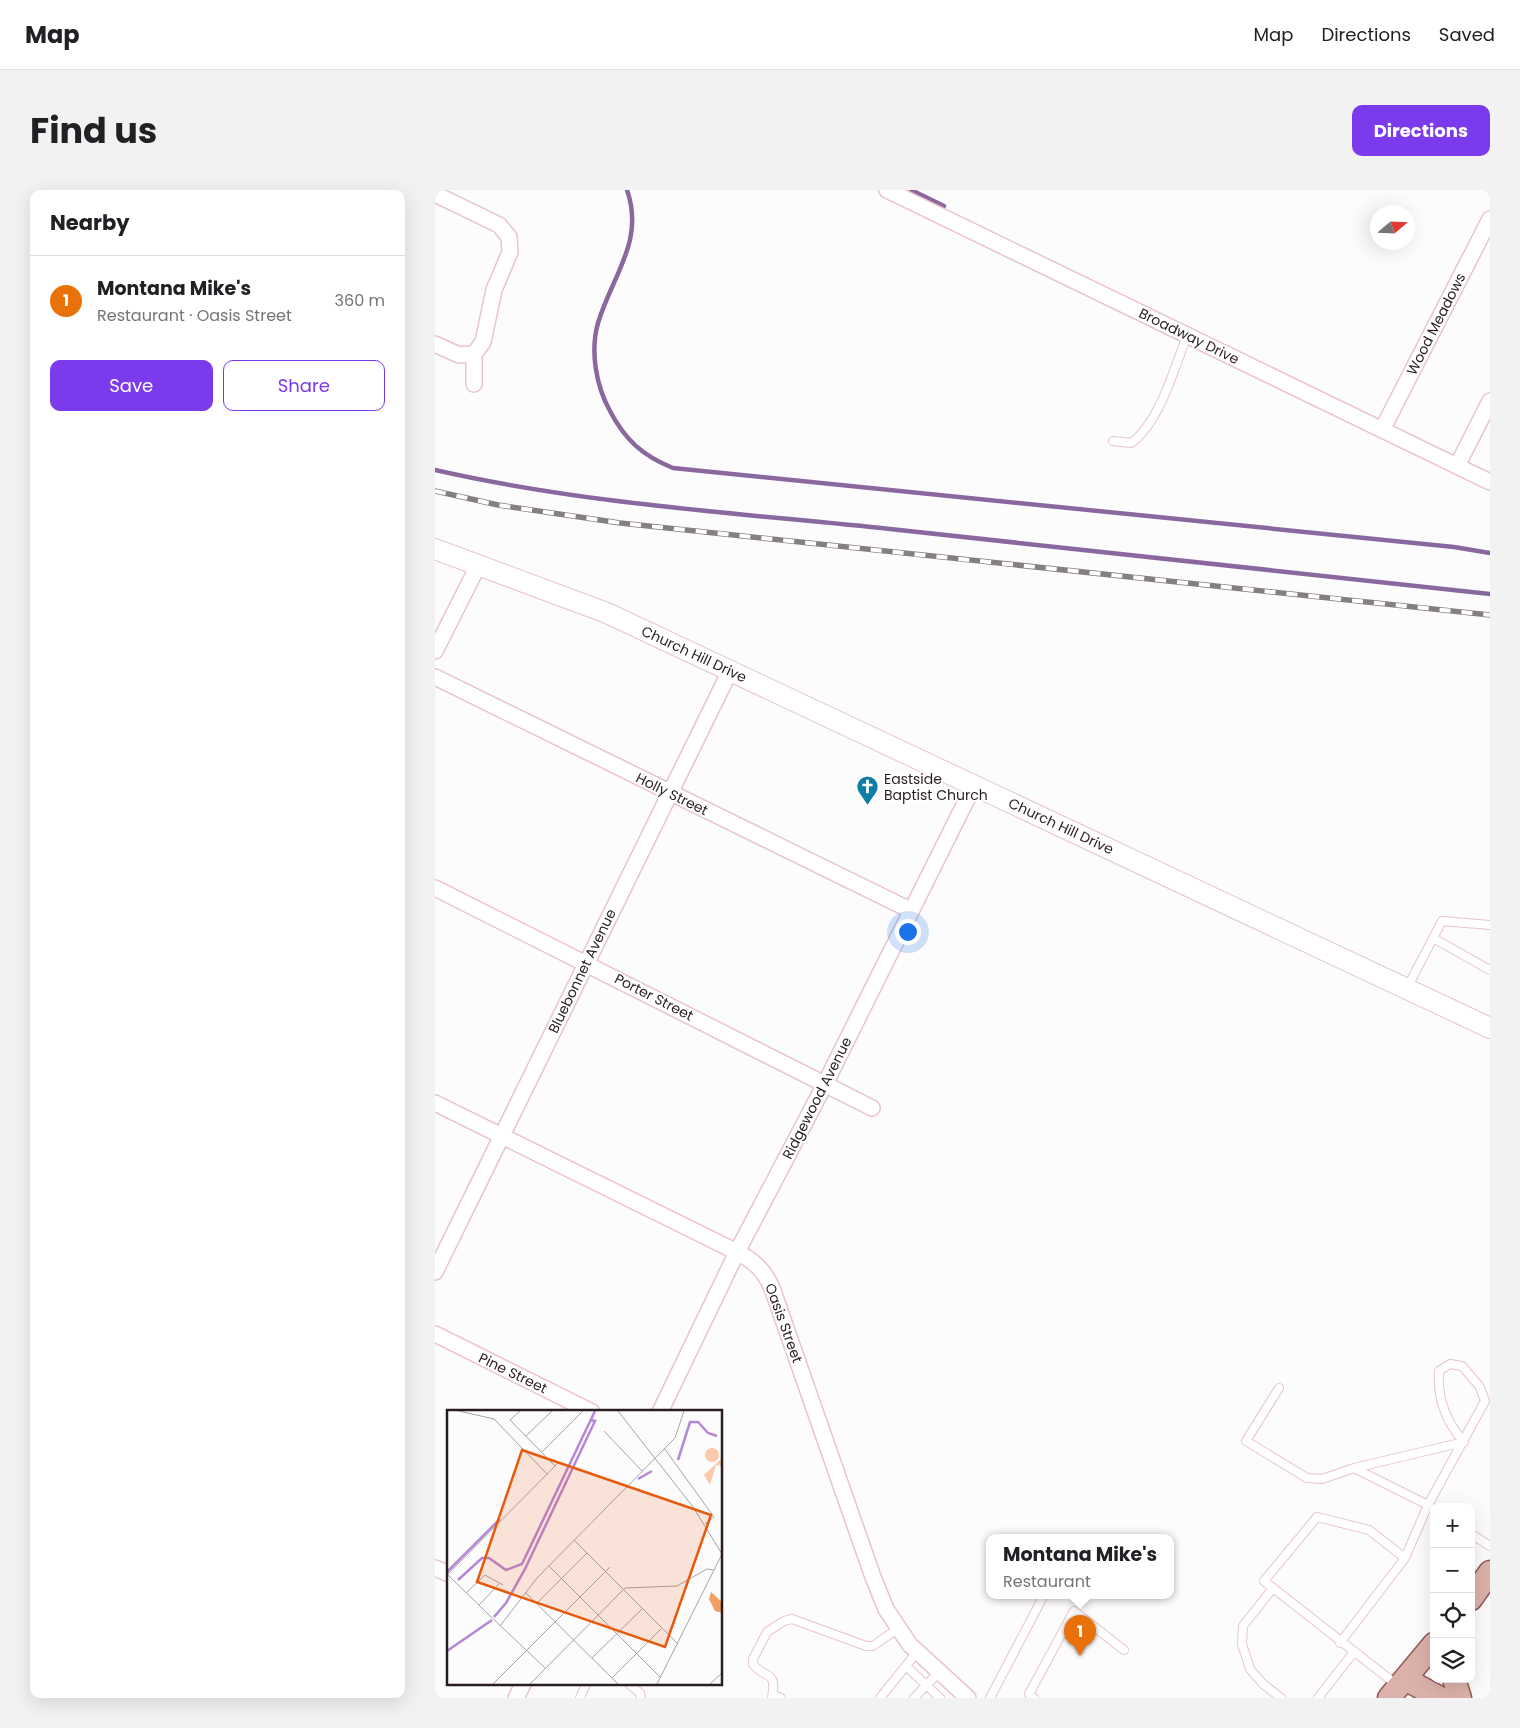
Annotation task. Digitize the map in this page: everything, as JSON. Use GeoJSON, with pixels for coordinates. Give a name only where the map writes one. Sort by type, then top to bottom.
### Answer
{"type":"FeatureCollection","features":[{"type":"Feature","properties":{"kind":"main road"},"geometry":{"type":"LineString","coordinates":[[1475,1593],[1490,1572]]}},
{"type":"Feature","properties":{"kind":"main road"},"geometry":{"type":"LineString","coordinates":[[1430,1649],[1398,1688],[1440,1698]]}},
{"type":"Feature","properties":{"kind":"main road"},"geometry":{"type":"LineString","coordinates":[[1455,1683],[1460,1698]]}},
{"type":"Feature","properties":{"kind":"street","name":"Broadway Drive"},"geometry":{"type":"LineString","coordinates":[[887,190],[1490,482]]}},
{"type":"Feature","properties":{"kind":"street"},"geometry":{"type":"LineString","coordinates":[[435,194],[499,225],[509,237],[510,252],[494,290],[483,342],[474,354],[474,384]]}},
{"type":"Feature","properties":{"kind":"street","name":"Wood Meadows"},"geometry":{"type":"LineString","coordinates":[[1382,430],[1490,219]]}},
{"type":"Feature","properties":{"kind":"street"},"geometry":{"type":"LineString","coordinates":[[435,344],[459,355],[474,354]]}},
{"type":"Feature","properties":{"kind":"street"},"geometry":{"type":"LineString","coordinates":[[1457,466],[1490,401]]}},
{"type":"Feature","properties":{"kind":"street","name":"Church Hill Drive"},"geometry":{"type":"LineString","coordinates":[[435,549],[607,613],[1490,1028]]}},
{"type":"Feature","properties":{"kind":"street"},"geometry":{"type":"LineString","coordinates":[[435,651],[479,564]]}},
{"type":"Feature","properties":{"kind":"street","name":"Bluebonnet Avenue"},"geometry":{"type":"LineString","coordinates":[[435,1272],[585,963],[730,671]]}},
{"type":"Feature","properties":{"kind":"street","name":"Holly Street"},"geometry":{"type":"LineString","coordinates":[[435,677],[910,910]]}},
{"type":"Feature","properties":{"kind":"street","name":"Ridgewood Avenue"},"geometry":{"type":"LineString","coordinates":[[661,1410],[737,1252],[825,1084],[910,910],[974,785]]}},
{"type":"Feature","properties":{"kind":"street","name":"Porter Street"},"geometry":{"type":"LineString","coordinates":[[435,888],[872,1108]]}},
{"type":"Feature","properties":{"kind":"street","name":"Oasis Street"},"geometry":{"type":"LineString","coordinates":[[435,1103],[737,1252],[757,1264],[767,1276],[772,1288],[873,1577],[897,1628],[917,1652],[968,1698]]}},
{"type":"Feature","properties":{"kind":"street","name":"Pine Street"},"geometry":{"type":"LineString","coordinates":[[435,1334],[588,1410]]}},
{"type":"Feature","properties":{"kind":"street"},"geometry":{"type":"LineString","coordinates":[[435,1568],[447,1573]]}},
{"type":"Feature","properties":{"kind":"street"},"geometry":{"type":"LineString","coordinates":[[516,1698],[522,1686]]}},
{"type":"Feature","properties":{"kind":"lane"},"geometry":{"type":"LineString","coordinates":[[1113,441],[1131,443],[1143,435],[1152,422],[1187,335]]}},
{"type":"Feature","properties":{"kind":"lane"},"geometry":{"type":"LineString","coordinates":[[1407,988],[1442,921],[1490,925]]}},
{"type":"Feature","properties":{"kind":"lane"},"geometry":{"type":"LineString","coordinates":[[1433,938],[1490,970]]}},
{"type":"Feature","properties":{"kind":"lane"},"geometry":{"type":"LineString","coordinates":[[1433,1503],[1485,1402],[1480,1388],[1462,1366],[1450,1364],[1439,1372],[1438,1386],[1450,1426],[1464,1442]]}},
{"type":"Feature","properties":{"kind":"lane"},"geometry":{"type":"LineString","coordinates":[[1279,1388],[1246,1441],[1307,1478],[1322,1479],[1354,1468],[1464,1442]]}},
{"type":"Feature","properties":{"kind":"lane"},"geometry":{"type":"LineString","coordinates":[[1354,1468],[1430,1506]]}},
{"type":"Feature","properties":{"kind":"lane"},"geometry":{"type":"LineString","coordinates":[[1341,1643],[1405,1558],[1430,1509]]}},
{"type":"Feature","properties":{"kind":"lane"},"geometry":{"type":"LineString","coordinates":[[1398,1688],[1264,1581],[1317,1517],[1369,1530],[1405,1558]]}},
{"type":"Feature","properties":{"kind":"lane"},"geometry":{"type":"LineString","coordinates":[[1475,1537],[1490,1546]]}},
{"type":"Feature","properties":{"kind":"lane"},"geometry":{"type":"LineString","coordinates":[[1273,1588],[1243,1626],[1242,1644],[1250,1669],[1263,1684],[1281,1698]]}},
{"type":"Feature","properties":{"kind":"lane"},"geometry":{"type":"LineString","coordinates":[[991,1698],[1042,1599]]}},
{"type":"Feature","properties":{"kind":"lane"},"geometry":{"type":"LineString","coordinates":[[1030,1697],[1074,1611],[1124,1650]]}},
{"type":"Feature","properties":{"kind":"lane"},"geometry":{"type":"LineString","coordinates":[[781,1698],[772,1698],[774,1680],[771,1676],[756,1668],[753,1664],[753,1659],[767,1632],[784,1621],[798,1620],[865,1646],[873,1646],[897,1628]]}},
{"type":"Feature","properties":{"kind":"lane"},"geometry":{"type":"LineString","coordinates":[[880,1698],[917,1652]]}},
{"type":"Feature","properties":{"kind":"lane"},"geometry":{"type":"LineString","coordinates":[[1318,1698],[1353,1653]]}},
{"type":"Feature","properties":{"kind":"lane"},"geometry":{"type":"LineString","coordinates":[[906,1666],[940,1698]]}},
{"type":"Feature","properties":{"kind":"lane"},"geometry":{"type":"LineString","coordinates":[[914,1698],[939,1672]]}},
{"type":"Feature","properties":{"kind":"lane"},"geometry":{"type":"LineString","coordinates":[[580,1698],[585,1686]]}},
{"type":"Feature","properties":{"kind":"lane"},"geometry":{"type":"LineString","coordinates":[[631,1686],[640,1693],[641,1698]]}},
{"type":"Feature","properties":{"kind":"waterway"},"geometry":{"type":"LineString","coordinates":[[627,190],[632,226],[625,258],[598,323],[595,345],[596,368],[605,401],[622,430],[644,452],[673,468],[1454,547],[1490,553]]}},
{"type":"Feature","properties":{"kind":"waterway"},"geometry":{"type":"LineString","coordinates":[[911,190],[944,206]]}},
{"type":"Feature","properties":{"kind":"waterway"},"geometry":{"type":"LineString","coordinates":[[435,470],[491,482],[661,506],[1115,552],[1490,594]]}},
{"type":"Feature","properties":{"kind":"railway"},"geometry":{"type":"LineString","coordinates":[[435,491],[498,505],[620,523],[1490,615]]}},
{"type":"Feature","properties":{"kind":"place","name":"Eastside Baptist Church"},"geometry":{"type":"Point","coordinates":[868,806]}},
{"type":"Feature","properties":{"kind":"place","name":"Montana Mike's"},"geometry":{"type":"Point","coordinates":[1080,1656]}}]}
